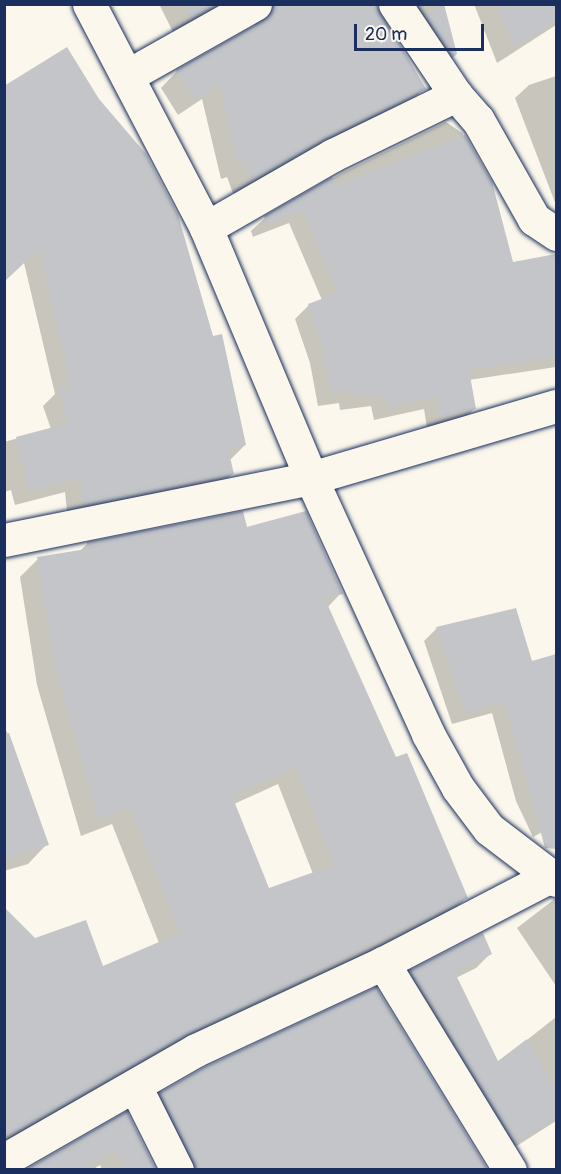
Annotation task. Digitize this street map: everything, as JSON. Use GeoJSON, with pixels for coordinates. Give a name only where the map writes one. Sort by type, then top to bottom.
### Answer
{"type":"FeatureCollection","features":[{"type":"Feature","properties":{"kind":"street"},"geometry":{"type":"LineString","coordinates":[[4,1160],[196,1050],[384,963],[554,878],[489,829],[459,788],[395,665],[311,478],[206,228],[88,4]]}},
{"type":"Feature","properties":{"kind":"street"},"geometry":{"type":"LineString","coordinates":[[126,76],[255,4]]}},
{"type":"Feature","properties":{"kind":"street"},"geometry":{"type":"LineString","coordinates":[[395,4],[456,95],[478,120],[534,219],[556,234]]}},
{"type":"Feature","properties":{"kind":"street"},"geometry":{"type":"LineString","coordinates":[[206,228],[333,155],[456,95]]}},
{"type":"Feature","properties":{"kind":"street"},"geometry":{"type":"LineString","coordinates":[[4,540],[311,478],[556,406]]}},
{"type":"Feature","properties":{"kind":"street"},"geometry":{"type":"LineString","coordinates":[[384,963],[510,1170]]}},
{"type":"Feature","properties":{"kind":"street"},"geometry":{"type":"LineString","coordinates":[[135,1086],[177,1170]]}},
{"type":"Feature","properties":{"kind":"building"},"geometry":{"type":"Polygon","coordinates":[[[184,4],[216,4],[191,19],[184,4]]]}},
{"type":"Feature","properties":{"kind":"building"},"geometry":{"type":"Polygon","coordinates":[[[274,4],[376,4],[426,89],[325,138],[251,181],[244,161],[237,163],[219,84],[195,100],[176,70],[264,20],[274,4]]]}},
{"type":"Feature","properties":{"kind":"building"},"geometry":{"type":"Polygon","coordinates":[[[444,4],[457,54],[453,57],[425,15],[444,4]]]}},
{"type":"Feature","properties":{"kind":"building"},"geometry":{"type":"Polygon","coordinates":[[[497,4],[556,4],[556,21],[514,47],[497,4]]]}},
{"type":"Feature","properties":{"kind":"building"},"geometry":{"type":"Polygon","coordinates":[[[67,47],[99,99],[146,154],[178,215],[213,336],[222,334],[246,445],[228,449],[234,474],[83,505],[80,478],[30,491],[16,437],[69,423],[58,389],[71,385],[39,249],[4,282],[4,86],[67,47]]]}},
{"type":"Feature","properties":{"kind":"building"},"geometry":{"type":"Polygon","coordinates":[[[465,135],[492,182],[513,262],[556,254],[556,356],[469,370],[476,409],[441,416],[437,396],[388,407],[385,393],[353,397],[352,390],[331,393],[323,348],[308,304],[338,293],[303,211],[267,224],[264,216],[332,177],[336,185],[465,135]]]}},
{"type":"Feature","properties":{"kind":"building"},"geometry":{"type":"Polygon","coordinates":[[[243,511],[247,527],[306,511],[343,594],[325,599],[396,757],[407,753],[468,898],[187,1034],[4,1138],[4,907],[35,938],[86,920],[103,966],[180,933],[130,807],[98,819],[55,667],[37,557],[87,549],[87,542],[243,511]],[[296,767],[232,796],[269,888],[334,865],[296,767]]]}},
{"type":"Feature","properties":{"kind":"building"},"geometry":{"type":"Polygon","coordinates":[[[516,608],[532,661],[556,654],[556,849],[545,848],[505,701],[465,712],[436,627],[516,608]]]}},
{"type":"Feature","properties":{"kind":"building"},"geometry":{"type":"Polygon","coordinates":[[[9,733],[49,845],[4,859],[4,734],[9,733]]]}},
{"type":"Feature","properties":{"kind":"building"},"geometry":{"type":"Polygon","coordinates":[[[483,933],[492,954],[455,973],[498,1061],[527,1039],[556,1090],[556,1119],[515,1143],[410,970],[483,933]]]}},
{"type":"Feature","properties":{"kind":"building"},"geometry":{"type":"Polygon","coordinates":[[[376,987],[488,1170],[195,1170],[159,1093],[205,1067],[376,987]]]}},
{"type":"Feature","properties":{"kind":"building"},"geometry":{"type":"Polygon","coordinates":[[[127,1111],[156,1170],[126,1170],[116,1150],[81,1170],[25,1170],[127,1111]]]}}]}
